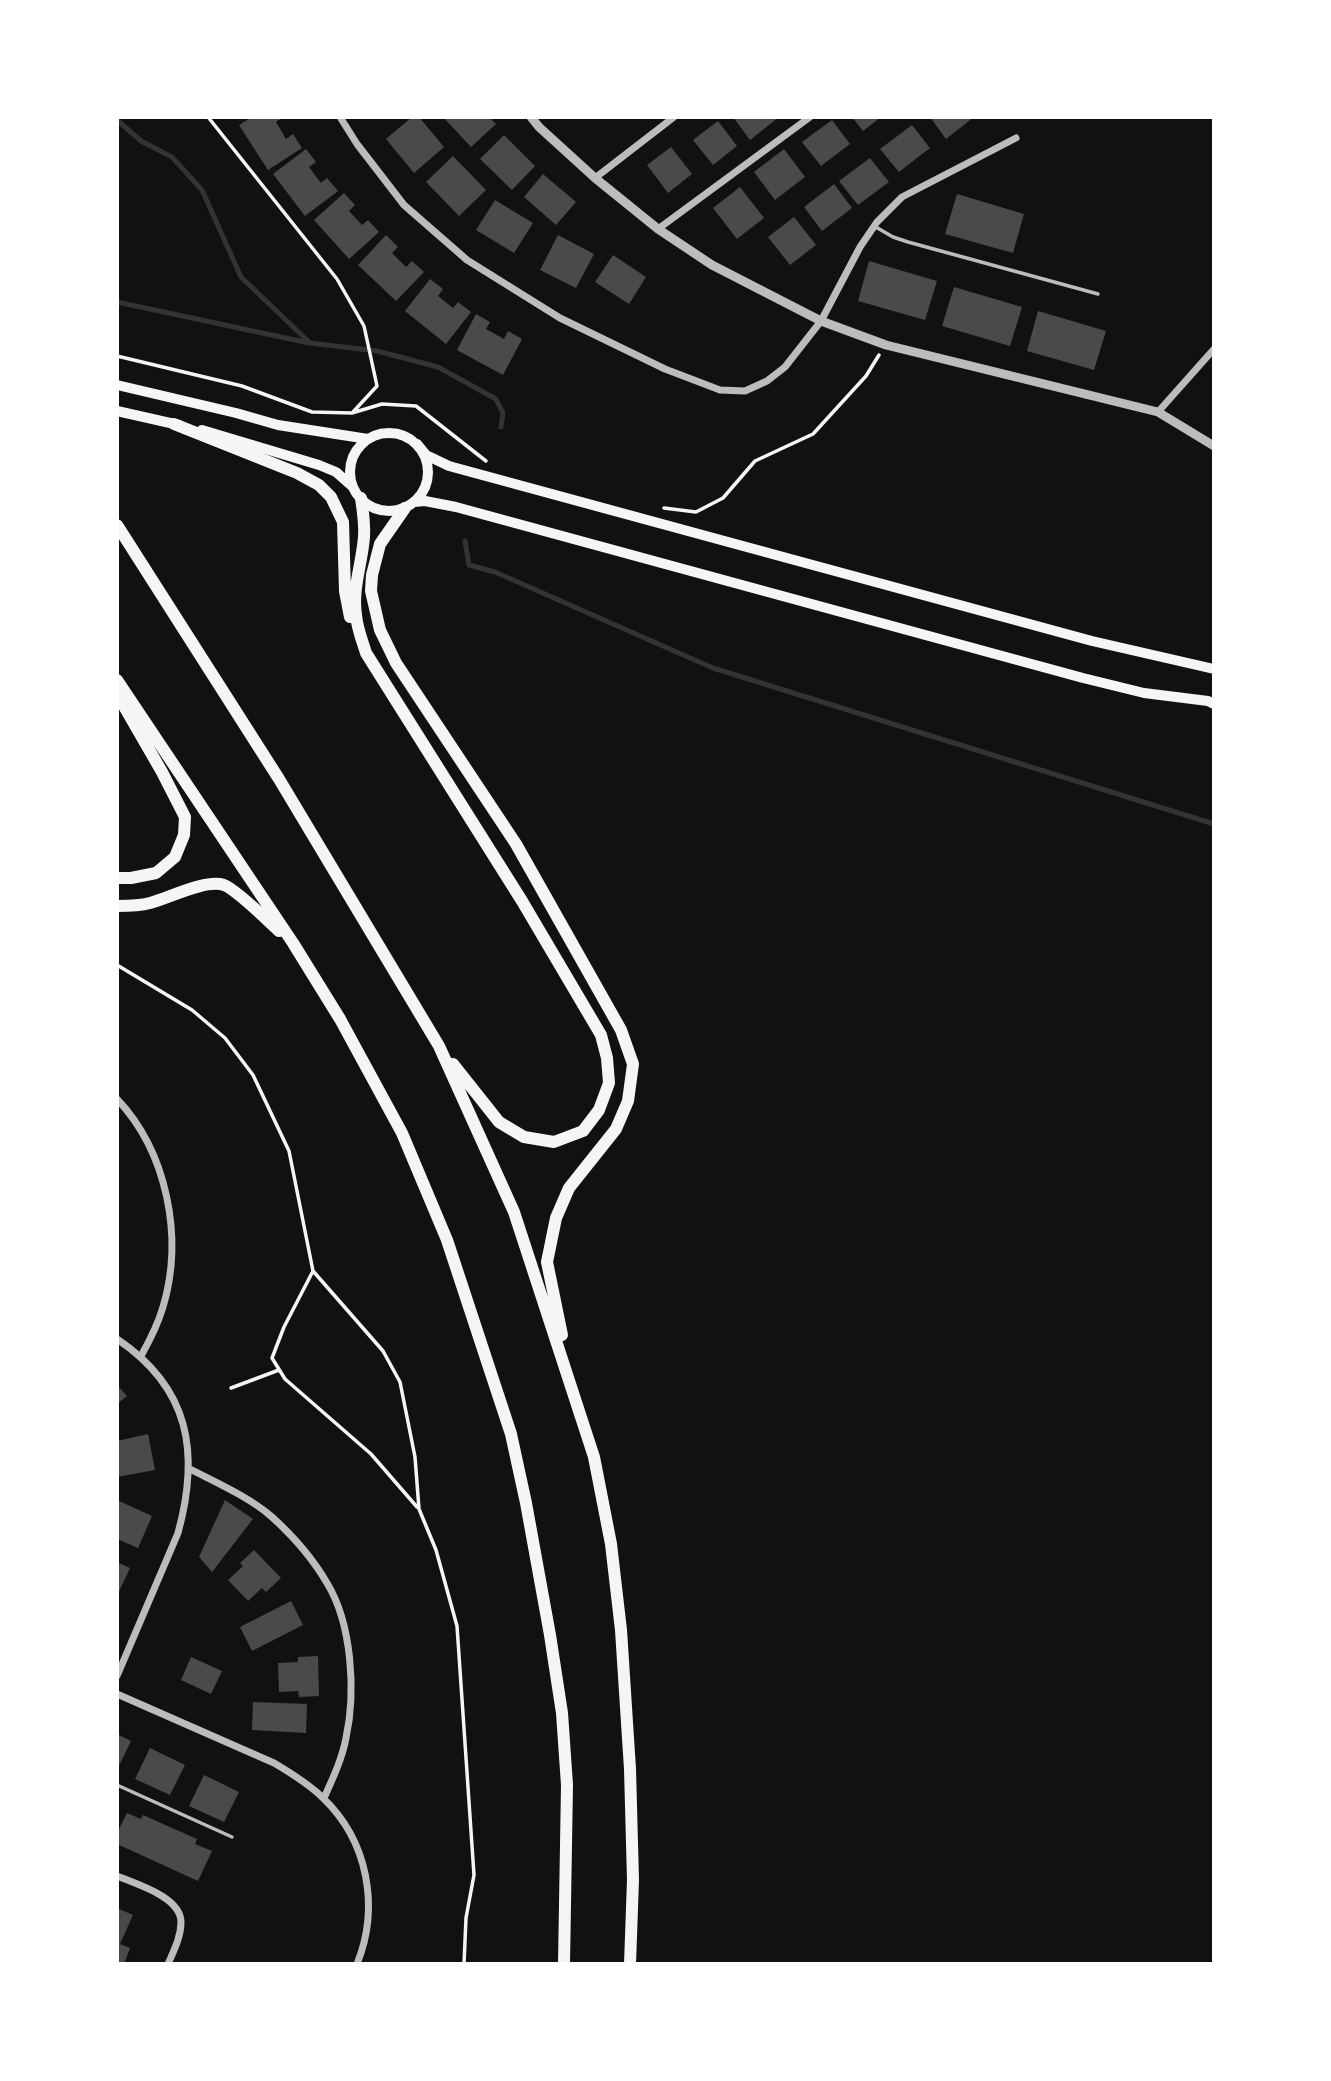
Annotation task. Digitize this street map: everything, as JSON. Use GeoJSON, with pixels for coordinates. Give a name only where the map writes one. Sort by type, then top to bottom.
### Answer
{"type":"FeatureCollection","features":[{"type":"Feature","properties":{"kind":"highway"},"geometry":{"type":"LineString","coordinates":[[174,424],[297,473],[319,485],[331,497],[343,523],[345,591],[354,630],[522,901],[601,1035],[607,1058],[609,1083],[599,1110],[583,1131],[554,1142],[524,1138],[499,1122],[439,1046]]}},
{"type":"Feature","properties":{"kind":"highway"},"geometry":{"type":"LineString","coordinates":[[357,493],[365,523],[357,572],[355,613],[366,653]]}},
{"type":"Feature","properties":{"kind":"highway"},"geometry":{"type":"LineString","coordinates":[[410,505],[380,544],[372,575],[371,590],[380,630],[396,663],[516,844],[621,1030],[633,1064],[628,1101],[616,1129],[569,1188],[556,1218],[547,1262],[575,1397]]}},
{"type":"Feature","properties":{"kind":"highway"},"geometry":{"type":"LineString","coordinates":[[117,525],[279,779],[439,1046],[514,1212],[594,1457],[611,1544],[621,1630],[630,1769],[633,1880],[630,1964]]}},
{"type":"Feature","properties":{"kind":"highway"},"geometry":{"type":"LineString","coordinates":[[117,680],[293,943],[340,1019],[402,1133],[447,1240],[511,1434],[550,1635],[562,1713],[567,1785],[564,1964]]}},
{"type":"Feature","properties":{"kind":"highway"},"geometry":{"type":"LineString","coordinates":[[117,693],[185,817],[184,835],[175,857],[156,873],[117,878]]}},
{"type":"Feature","properties":{"kind":"highway"},"geometry":{"type":"LineString","coordinates":[[117,906],[150,903],[200,886],[224,885],[293,943]]}},
{"type":"Feature","properties":{"kind":"main road"},"geometry":{"type":"LineString","coordinates":[[117,385],[278,425],[368,439]]}},
{"type":"Feature","properties":{"kind":"main road"},"geometry":{"type":"LineString","coordinates":[[117,411],[229,437],[319,465],[336,472],[370,506],[381,510],[393,511],[425,501],[456,507],[1118,687],[1214,704]]}},
{"type":"Feature","properties":{"kind":"main road"},"geometry":{"type":"LineString","coordinates":[[357,493],[350,476],[354,455],[368,439],[380,433],[393,433],[406,436],[426,455],[449,466],[1092,641],[1214,669]]}},
{"type":"Feature","properties":{"kind":"main road"},"geometry":{"type":"LineString","coordinates":[[410,505],[423,493],[428,481],[429,467],[425,454],[417,444]]}},
{"type":"Feature","properties":{"kind":"street"},"geometry":{"type":"LineString","coordinates":[[340,117],[357,144],[404,205],[467,260],[561,318],[665,369],[720,390],[745,391],[767,381],[785,367],[821,321],[874,226],[902,197],[1016,138]]}},
{"type":"Feature","properties":{"kind":"street"},"geometry":{"type":"LineString","coordinates":[[531,117],[595,178],[658,229],[712,265],[821,321],[886,345],[1158,412],[1214,446]]}},
{"type":"Feature","properties":{"kind":"street"},"geometry":{"type":"LineString","coordinates":[[595,178],[674,117]]}},
{"type":"Feature","properties":{"kind":"street"},"geometry":{"type":"LineString","coordinates":[[658,229],[810,117]]}},
{"type":"Feature","properties":{"kind":"street"},"geometry":{"type":"LineString","coordinates":[[1158,412],[1214,349]]}},
{"type":"Feature","properties":{"kind":"street"},"geometry":{"type":"LineString","coordinates":[[117,1099],[140,1128],[155,1157],[165,1188],[169,1217],[170,1267],[164,1304],[155,1330],[141,1356]]}},
{"type":"Feature","properties":{"kind":"street"},"geometry":{"type":"LineString","coordinates":[[117,1339],[141,1356],[167,1386],[186,1433],[190,1469],[183,1515],[171,1554],[117,1676]]}},
{"type":"Feature","properties":{"kind":"street"},"geometry":{"type":"LineString","coordinates":[[190,1469],[233,1491],[271,1516],[314,1563],[328,1584],[338,1609],[349,1660],[351,1714],[338,1767],[324,1798]]}},
{"type":"Feature","properties":{"kind":"street"},"geometry":{"type":"LineString","coordinates":[[117,1694],[274,1763],[324,1798],[357,1845],[366,1874],[368,1923],[357,1964]]}},
{"type":"Feature","properties":{"kind":"street"},"geometry":{"type":"LineString","coordinates":[[117,1876],[163,1896],[181,1918],[180,1934],[168,1964]]}},
{"type":"Feature","properties":{"kind":"lane"},"geometry":{"type":"LineString","coordinates":[[874,226],[908,242],[1098,294]]}},
{"type":"Feature","properties":{"kind":"lane"},"geometry":{"type":"LineString","coordinates":[[117,1785],[232,1837]]}},
{"type":"Feature","properties":{"kind":"path"},"geometry":{"type":"LineString","coordinates":[[208,117],[337,279],[363,326],[377,386],[352,413]]}},
{"type":"Feature","properties":{"kind":"path"},"geometry":{"type":"LineString","coordinates":[[655,507],[696,512],[723,498],[755,461],[813,434],[866,376],[886,345]]}},
{"type":"Feature","properties":{"kind":"path"},"geometry":{"type":"LineString","coordinates":[[117,356],[242,386],[312,412],[352,413],[382,404],[416,407],[492,466]]}},
{"type":"Feature","properties":{"kind":"path"},"geometry":{"type":"LineString","coordinates":[[117,965],[192,1010],[225,1038],[253,1075],[289,1151],[313,1271],[383,1350],[400,1382],[415,1457],[419,1509],[436,1550],[457,1626],[474,1875],[467,1918],[464,1964]]}},
{"type":"Feature","properties":{"kind":"path"},"geometry":{"type":"LineString","coordinates":[[313,1271],[284,1327],[272,1358],[285,1379],[371,1454],[419,1509]]}},
{"type":"Feature","properties":{"kind":"path"},"geometry":{"type":"LineString","coordinates":[[231,1388],[279,1370]]}},
{"type":"Feature","properties":{"kind":"building"},"geometry":{"type":"Polygon","coordinates":[[[252,117],[283,117],[276,122],[286,139],[293,134],[302,148],[268,170],[239,125],[252,117]]]}},
{"type":"Feature","properties":{"kind":"building"},"geometry":{"type":"Polygon","coordinates":[[[412,117],[419,117],[444,147],[414,173],[386,139],[412,117]]]}},
{"type":"Feature","properties":{"kind":"building"},"geometry":{"type":"Polygon","coordinates":[[[443,117],[489,117],[496,124],[471,147],[443,117]]]}},
{"type":"Feature","properties":{"kind":"building"},"geometry":{"type":"Polygon","coordinates":[[[733,117],[779,117],[750,140],[733,117]]]}},
{"type":"Feature","properties":{"kind":"building"},"geometry":{"type":"Polygon","coordinates":[[[852,117],[881,117],[863,131],[852,117]]]}},
{"type":"Feature","properties":{"kind":"building"},"geometry":{"type":"Polygon","coordinates":[[[930,117],[974,117],[946,139],[930,117]]]}},
{"type":"Feature","properties":{"kind":"building"},"geometry":{"type":"Polygon","coordinates":[[[832,120],[850,144],[821,166],[802,142],[832,120]]]}},
{"type":"Feature","properties":{"kind":"building"},"geometry":{"type":"Polygon","coordinates":[[[718,121],[737,146],[713,165],[693,140],[718,121]]]}},
{"type":"Feature","properties":{"kind":"building"},"geometry":{"type":"Polygon","coordinates":[[[912,125],[930,148],[899,172],[880,149],[912,125]]]}},
{"type":"Feature","properties":{"kind":"building"},"geometry":{"type":"Polygon","coordinates":[[[504,135],[535,166],[512,190],[480,159],[504,135]]]}},
{"type":"Feature","properties":{"kind":"building"},"geometry":{"type":"Polygon","coordinates":[[[671,147],[692,174],[668,193],[647,165],[671,147]]]}},
{"type":"Feature","properties":{"kind":"building"},"geometry":{"type":"Polygon","coordinates":[[[306,149],[316,162],[309,167],[321,183],[327,178],[338,191],[305,216],[273,174],[306,149]]]}},
{"type":"Feature","properties":{"kind":"building"},"geometry":{"type":"Polygon","coordinates":[[[784,149],[805,177],[775,200],[754,172],[784,149]]]}},
{"type":"Feature","properties":{"kind":"building"},"geometry":{"type":"Polygon","coordinates":[[[453,156],[486,190],[459,216],[426,182],[453,156]]]}},
{"type":"Feature","properties":{"kind":"building"},"geometry":{"type":"Polygon","coordinates":[[[870,158],[889,182],[858,205],[839,181],[870,158]]]}},
{"type":"Feature","properties":{"kind":"building"},"geometry":{"type":"Polygon","coordinates":[[[543,174],[576,202],[556,225],[524,197],[543,174]]]}},
{"type":"Feature","properties":{"kind":"building"},"geometry":{"type":"Polygon","coordinates":[[[834,184],[852,208],[822,231],[804,207],[834,184]]]}},
{"type":"Feature","properties":{"kind":"building"},"geometry":{"type":"Polygon","coordinates":[[[740,187],[764,218],[737,239],[713,208],[740,187]]]}},
{"type":"Feature","properties":{"kind":"building"},"geometry":{"type":"Polygon","coordinates":[[[344,193],[355,205],[349,211],[362,225],[368,220],[379,232],[349,259],[314,220],[344,193]]]}},
{"type":"Feature","properties":{"kind":"building"},"geometry":{"type":"Polygon","coordinates":[[[957,194],[1024,214],[1013,253],[945,234],[957,194]]]}},
{"type":"Feature","properties":{"kind":"building"},"geometry":{"type":"Polygon","coordinates":[[[495,200],[533,223],[514,253],[476,230],[495,200]]]}},
{"type":"Feature","properties":{"kind":"building"},"geometry":{"type":"Polygon","coordinates":[[[794,217],[816,245],[790,265],[768,237],[794,217]]]}},
{"type":"Feature","properties":{"kind":"building"},"geometry":{"type":"Polygon","coordinates":[[[386,235],[398,247],[392,253],[406,267],[412,261],[424,272],[396,301],[358,265],[386,235]]]}},
{"type":"Feature","properties":{"kind":"building"},"geometry":{"type":"Polygon","coordinates":[[[558,235],[594,254],[576,288],[540,270],[558,235]]]}},
{"type":"Feature","properties":{"kind":"building"},"geometry":{"type":"Polygon","coordinates":[[[613,255],[646,277],[629,304],[595,282],[613,255]]]}},
{"type":"Feature","properties":{"kind":"building"},"geometry":{"type":"Polygon","coordinates":[[[869,261],[937,281],[925,320],[858,301],[869,261]]]}},
{"type":"Feature","properties":{"kind":"building"},"geometry":{"type":"Polygon","coordinates":[[[430,279],[443,289],[438,296],[453,308],[458,302],[471,312],[446,344],[405,311],[430,279]]]}},
{"type":"Feature","properties":{"kind":"building"},"geometry":{"type":"Polygon","coordinates":[[[954,287],[1022,307],[1010,346],[942,326],[954,287]]]}},
{"type":"Feature","properties":{"kind":"building"},"geometry":{"type":"Polygon","coordinates":[[[1038,311],[1106,331],[1094,370],[1027,351],[1038,311]]]}},
{"type":"Feature","properties":{"kind":"building"},"geometry":{"type":"Polygon","coordinates":[[[476,314],[490,322],[486,329],[504,339],[508,331],[522,339],[503,375],[457,350],[476,314]]]}},
{"type":"Feature","properties":{"kind":"building"},"geometry":{"type":"Polygon","coordinates":[[[117,1385],[127,1396],[117,1404],[117,1385]]]}},
{"type":"Feature","properties":{"kind":"building"},"geometry":{"type":"Polygon","coordinates":[[[148,1434],[155,1470],[117,1477],[117,1441],[148,1434]]]}},
{"type":"Feature","properties":{"kind":"building"},"geometry":{"type":"Polygon","coordinates":[[[117,1500],[152,1516],[138,1548],[117,1539],[117,1500]]]}},
{"type":"Feature","properties":{"kind":"building"},"geometry":{"type":"Polygon","coordinates":[[[225,1500],[253,1519],[212,1572],[199,1557],[225,1500]]]}},
{"type":"Feature","properties":{"kind":"building"},"geometry":{"type":"Polygon","coordinates":[[[254,1550],[281,1578],[266,1592],[262,1588],[248,1601],[228,1580],[243,1566],[240,1563],[254,1550]]]}},
{"type":"Feature","properties":{"kind":"building"},"geometry":{"type":"Polygon","coordinates":[[[117,1562],[130,1568],[117,1596],[117,1562]]]}},
{"type":"Feature","properties":{"kind":"building"},"geometry":{"type":"Polygon","coordinates":[[[291,1601],[303,1625],[252,1651],[240,1627],[291,1601]]]}},
{"type":"Feature","properties":{"kind":"building"},"geometry":{"type":"Polygon","coordinates":[[[318,1656],[319,1696],[299,1697],[298,1691],[279,1692],[278,1663],[298,1662],[298,1657],[318,1656]]]}},
{"type":"Feature","properties":{"kind":"building"},"geometry":{"type":"Polygon","coordinates":[[[191,1657],[222,1671],[211,1694],[181,1680],[191,1657]]]}},
{"type":"Feature","properties":{"kind":"building"},"geometry":{"type":"Polygon","coordinates":[[[253,1702],[307,1704],[306,1733],[252,1730],[253,1702]]]}},
{"type":"Feature","properties":{"kind":"building"},"geometry":{"type":"Polygon","coordinates":[[[117,1734],[131,1741],[117,1770],[117,1734]]]}},
{"type":"Feature","properties":{"kind":"building"},"geometry":{"type":"Polygon","coordinates":[[[150,1748],[185,1765],[170,1795],[135,1779],[150,1748]]]}},
{"type":"Feature","properties":{"kind":"building"},"geometry":{"type":"Polygon","coordinates":[[[204,1775],[239,1792],[224,1822],[189,1806],[204,1775]]]}},
{"type":"Feature","properties":{"kind":"building"},"geometry":{"type":"Polygon","coordinates":[[[127,1813],[141,1819],[143,1815],[197,1839],[195,1844],[212,1851],[198,1881],[117,1844],[117,1833],[127,1813]]]}},
{"type":"Feature","properties":{"kind":"building"},"geometry":{"type":"Polygon","coordinates":[[[117,1908],[133,1915],[120,1944],[130,1948],[124,1964],[117,1964],[117,1908]]]}},
{"type":"Feature","properties":{"kind":"waterway"},"geometry":{"type":"LineString","coordinates":[[117,120],[141,141],[172,157],[202,190],[241,277],[310,343],[377,351],[438,367],[496,399],[503,413],[501,427]]}},
{"type":"Feature","properties":{"kind":"waterway"},"geometry":{"type":"LineString","coordinates":[[117,302],[309,343]]}},
{"type":"Feature","properties":{"kind":"waterway"},"geometry":{"type":"LineString","coordinates":[[465,541],[469,565],[495,572],[713,668],[1214,824]]}}]}
